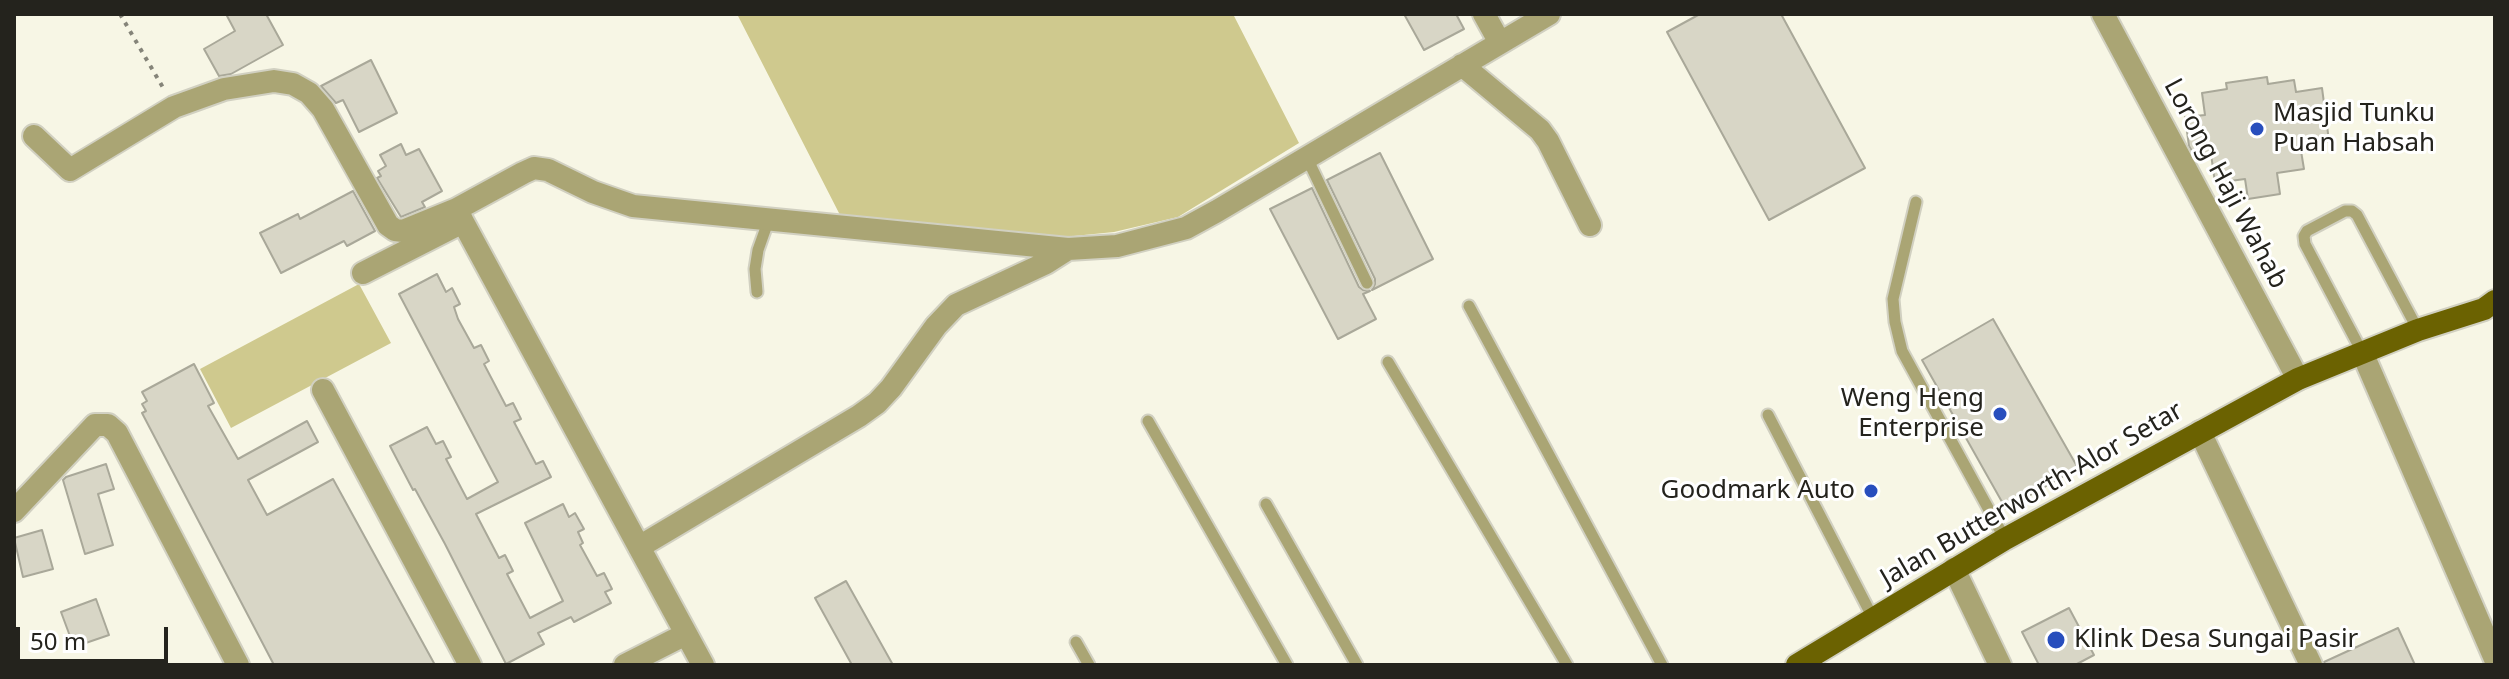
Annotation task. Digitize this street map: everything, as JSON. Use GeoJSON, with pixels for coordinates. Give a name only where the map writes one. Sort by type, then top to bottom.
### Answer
{"type":"FeatureCollection","features":[{"type":"Feature","properties":{"kind":"main road","name":"Jalan Butterworth-Alor Setar"},"geometry":{"type":"LineString","coordinates":[[1797,665],[2005,539],[2298,379],[2418,330],[2491,306]]}},
{"type":"Feature","properties":{"kind":"street"},"geometry":{"type":"LineString","coordinates":[[1484,14],[1500,43]]}},
{"type":"Feature","properties":{"kind":"street"},"geometry":{"type":"LineString","coordinates":[[363,273],[534,168],[548,170],[593,192],[633,206],[1068,249],[1117,246],[1186,228],[1549,14]]}},
{"type":"Feature","properties":{"kind":"street","name":"Lorong Haji Wahab"},"geometry":{"type":"LineString","coordinates":[[2103,14],[2298,379]]}},
{"type":"Feature","properties":{"kind":"street"},"geometry":{"type":"LineString","coordinates":[[1462,65],[1540,130],[1590,225]]}},
{"type":"Feature","properties":{"kind":"street"},"geometry":{"type":"LineString","coordinates":[[34,136],[70,170],[174,107],[224,89],[274,81],[293,84],[309,93],[323,109],[388,225],[403,231],[460,216]]}},
{"type":"Feature","properties":{"kind":"street"},"geometry":{"type":"LineString","coordinates":[[460,216],[703,665]]}},
{"type":"Feature","properties":{"kind":"street"},"geometry":{"type":"LineString","coordinates":[[639,547],[859,416],[891,388],[936,326],[956,305],[1046,263],[1068,249]]}},
{"type":"Feature","properties":{"kind":"street"},"geometry":{"type":"LineString","coordinates":[[2362,352],[2495,659]]}},
{"type":"Feature","properties":{"kind":"street"},"geometry":{"type":"LineString","coordinates":[[323,390],[470,665]]}},
{"type":"Feature","properties":{"kind":"street"},"geometry":{"type":"LineString","coordinates":[[14,511],[95,425],[108,425],[117,433],[238,665]]}},
{"type":"Feature","properties":{"kind":"street"},"geometry":{"type":"LineString","coordinates":[[2200,432],[2311,665]]}},
{"type":"Feature","properties":{"kind":"street"},"geometry":{"type":"LineString","coordinates":[[1954,569],[2000,665]]}},
{"type":"Feature","properties":{"kind":"street"},"geometry":{"type":"LineString","coordinates":[[625,665],[686,634]]}},
{"type":"Feature","properties":{"kind":"lane"},"geometry":{"type":"LineString","coordinates":[[1307,158],[1367,283]]}},
{"type":"Feature","properties":{"kind":"lane"},"geometry":{"type":"LineString","coordinates":[[1916,202],[1893,299],[1902,351],[2005,539]]}},
{"type":"Feature","properties":{"kind":"lane"},"geometry":{"type":"LineString","coordinates":[[2362,352],[2305,244],[2304,236],[2307,231],[2345,211],[2357,215],[2418,330]]}},
{"type":"Feature","properties":{"kind":"lane"},"geometry":{"type":"LineString","coordinates":[[757,292],[755,269],[758,250],[769,219]]}},
{"type":"Feature","properties":{"kind":"lane"},"geometry":{"type":"LineString","coordinates":[[1469,306],[1662,665]]}},
{"type":"Feature","properties":{"kind":"lane"},"geometry":{"type":"LineString","coordinates":[[1388,362],[1567,665]]}},
{"type":"Feature","properties":{"kind":"lane"},"geometry":{"type":"LineString","coordinates":[[1768,415],[1873,618]]}},
{"type":"Feature","properties":{"kind":"lane"},"geometry":{"type":"LineString","coordinates":[[1148,421],[1287,665]]}},
{"type":"Feature","properties":{"kind":"lane"},"geometry":{"type":"LineString","coordinates":[[1266,504],[1357,665]]}},
{"type":"Feature","properties":{"kind":"lane"},"geometry":{"type":"LineString","coordinates":[[1076,642],[1089,665]]}},
{"type":"Feature","properties":{"kind":"path"},"geometry":{"type":"LineString","coordinates":[[120,14],[174,107]]}},
{"type":"Feature","properties":{"kind":"shaded area"},"geometry":{"type":"Polygon","coordinates":[[[737,14],[1233,14],[1299,143],[1178,217],[1114,232],[1064,237],[840,215],[737,14]]]}},
{"type":"Feature","properties":{"kind":"shaded area"},"geometry":{"type":"Polygon","coordinates":[[[359,284],[391,343],[231,428],[200,369],[359,284]]]}},
{"type":"Feature","properties":{"kind":"building"},"geometry":{"type":"Polygon","coordinates":[[[226,14],[266,14],[283,45],[231,74],[219,76],[204,49],[235,31],[226,14]]]}},
{"type":"Feature","properties":{"kind":"building"},"geometry":{"type":"Polygon","coordinates":[[[1404,14],[1456,14],[1464,29],[1424,50],[1404,14]]]}},
{"type":"Feature","properties":{"kind":"building"},"geometry":{"type":"Polygon","coordinates":[[[1700,14],[1781,14],[1865,168],[1769,220],[1667,32],[1700,14]]]}},
{"type":"Feature","properties":{"kind":"building"},"geometry":{"type":"Polygon","coordinates":[[[371,60],[397,113],[359,132],[343,100],[336,103],[321,86],[371,60]]]}},
{"type":"Feature","properties":{"kind":"building","name":"Masjid Tunku Puan Habsah"},"geometry":{"type":"Polygon","coordinates":[[[2267,77],[2268,84],[2294,80],[2296,92],[2322,88],[2329,141],[2300,145],[2304,169],[2277,173],[2280,194],[2248,199],[2245,179],[2215,183],[2211,154],[2195,156],[2189,146],[2185,117],[2205,115],[2202,93],[2227,89],[2226,83],[2267,77]]]}},
{"type":"Feature","properties":{"kind":"building"},"geometry":{"type":"Polygon","coordinates":[[[401,144],[406,155],[419,149],[442,191],[422,202],[425,207],[401,217],[377,178],[381,176],[378,171],[386,166],[380,155],[401,144]]]}},
{"type":"Feature","properties":{"kind":"building"},"geometry":{"type":"Polygon","coordinates":[[[1380,153],[1433,259],[1372,290],[1375,279],[1327,180],[1380,153]]]}},
{"type":"Feature","properties":{"kind":"building"},"geometry":{"type":"Polygon","coordinates":[[[1312,188],[1359,287],[1370,291],[1363,294],[1376,319],[1338,339],[1270,209],[1312,188]]]}},
{"type":"Feature","properties":{"kind":"building"},"geometry":{"type":"Polygon","coordinates":[[[353,191],[375,231],[347,246],[344,241],[281,273],[260,233],[298,214],[300,219],[353,191]]]}},
{"type":"Feature","properties":{"kind":"building"},"geometry":{"type":"Polygon","coordinates":[[[437,274],[446,292],[452,288],[460,304],[454,307],[458,319],[474,348],[481,345],[489,361],[484,364],[506,406],[513,403],[521,419],[514,422],[536,464],[543,461],[551,477],[476,514],[499,558],[505,555],[513,571],[507,574],[530,618],[563,601],[525,523],[563,504],[569,517],[575,513],[584,529],[578,532],[583,543],[580,545],[597,576],[604,573],[612,589],[605,592],[611,603],[574,622],[571,617],[538,633],[544,644],[506,664],[445,544],[390,446],[427,427],[436,444],[443,441],[451,457],[446,459],[467,499],[498,482],[399,294],[437,274]]]}},
{"type":"Feature","properties":{"kind":"building","name":"Weng Heng Enterprise"},"geometry":{"type":"Polygon","coordinates":[[[1993,319],[2078,468],[2006,509],[1922,360],[1993,319]]]}},
{"type":"Feature","properties":{"kind":"building"},"geometry":{"type":"Polygon","coordinates":[[[194,364],[214,403],[208,406],[238,459],[307,421],[318,442],[248,480],[267,515],[333,479],[435,665],[274,665],[142,413],[146,411],[142,404],[147,401],[142,392],[194,364]]]}},
{"type":"Feature","properties":{"kind":"building"},"geometry":{"type":"Polygon","coordinates":[[[106,464],[114,489],[98,494],[113,545],[85,554],[63,480],[106,464]]]}},
{"type":"Feature","properties":{"kind":"building"},"geometry":{"type":"Polygon","coordinates":[[[42,530],[53,569],[23,577],[14,538],[42,530]]]}},
{"type":"Feature","properties":{"kind":"building"},"geometry":{"type":"Polygon","coordinates":[[[846,581],[893,665],[852,665],[815,598],[846,581]]]}},
{"type":"Feature","properties":{"kind":"building"},"geometry":{"type":"Polygon","coordinates":[[[96,599],[109,635],[74,647],[61,612],[96,599]]]}},
{"type":"Feature","properties":{"kind":"building"},"geometry":{"type":"Polygon","coordinates":[[[2069,608],[2094,655],[2075,665],[2039,665],[2022,632],[2069,608]]]}},
{"type":"Feature","properties":{"kind":"building"},"geometry":{"type":"Polygon","coordinates":[[[2398,628],[2415,665],[2325,665],[2324,662],[2398,628]]]}},
{"type":"Feature","properties":{"kind":"place","name":"Masjid Tunku Puan Habsah"},"geometry":{"type":"Point","coordinates":[2257,129]}},
{"type":"Feature","properties":{"kind":"place","name":"Weng Heng Enterprise"},"geometry":{"type":"Point","coordinates":[2000,414]}},
{"type":"Feature","properties":{"kind":"place","name":"Goodmark Auto"},"geometry":{"type":"Point","coordinates":[1871,491]}},
{"type":"Feature","properties":{"kind":"place","name":"Klink Desa Sungai Pasir"},"geometry":{"type":"Point","coordinates":[2056,640]}}]}
